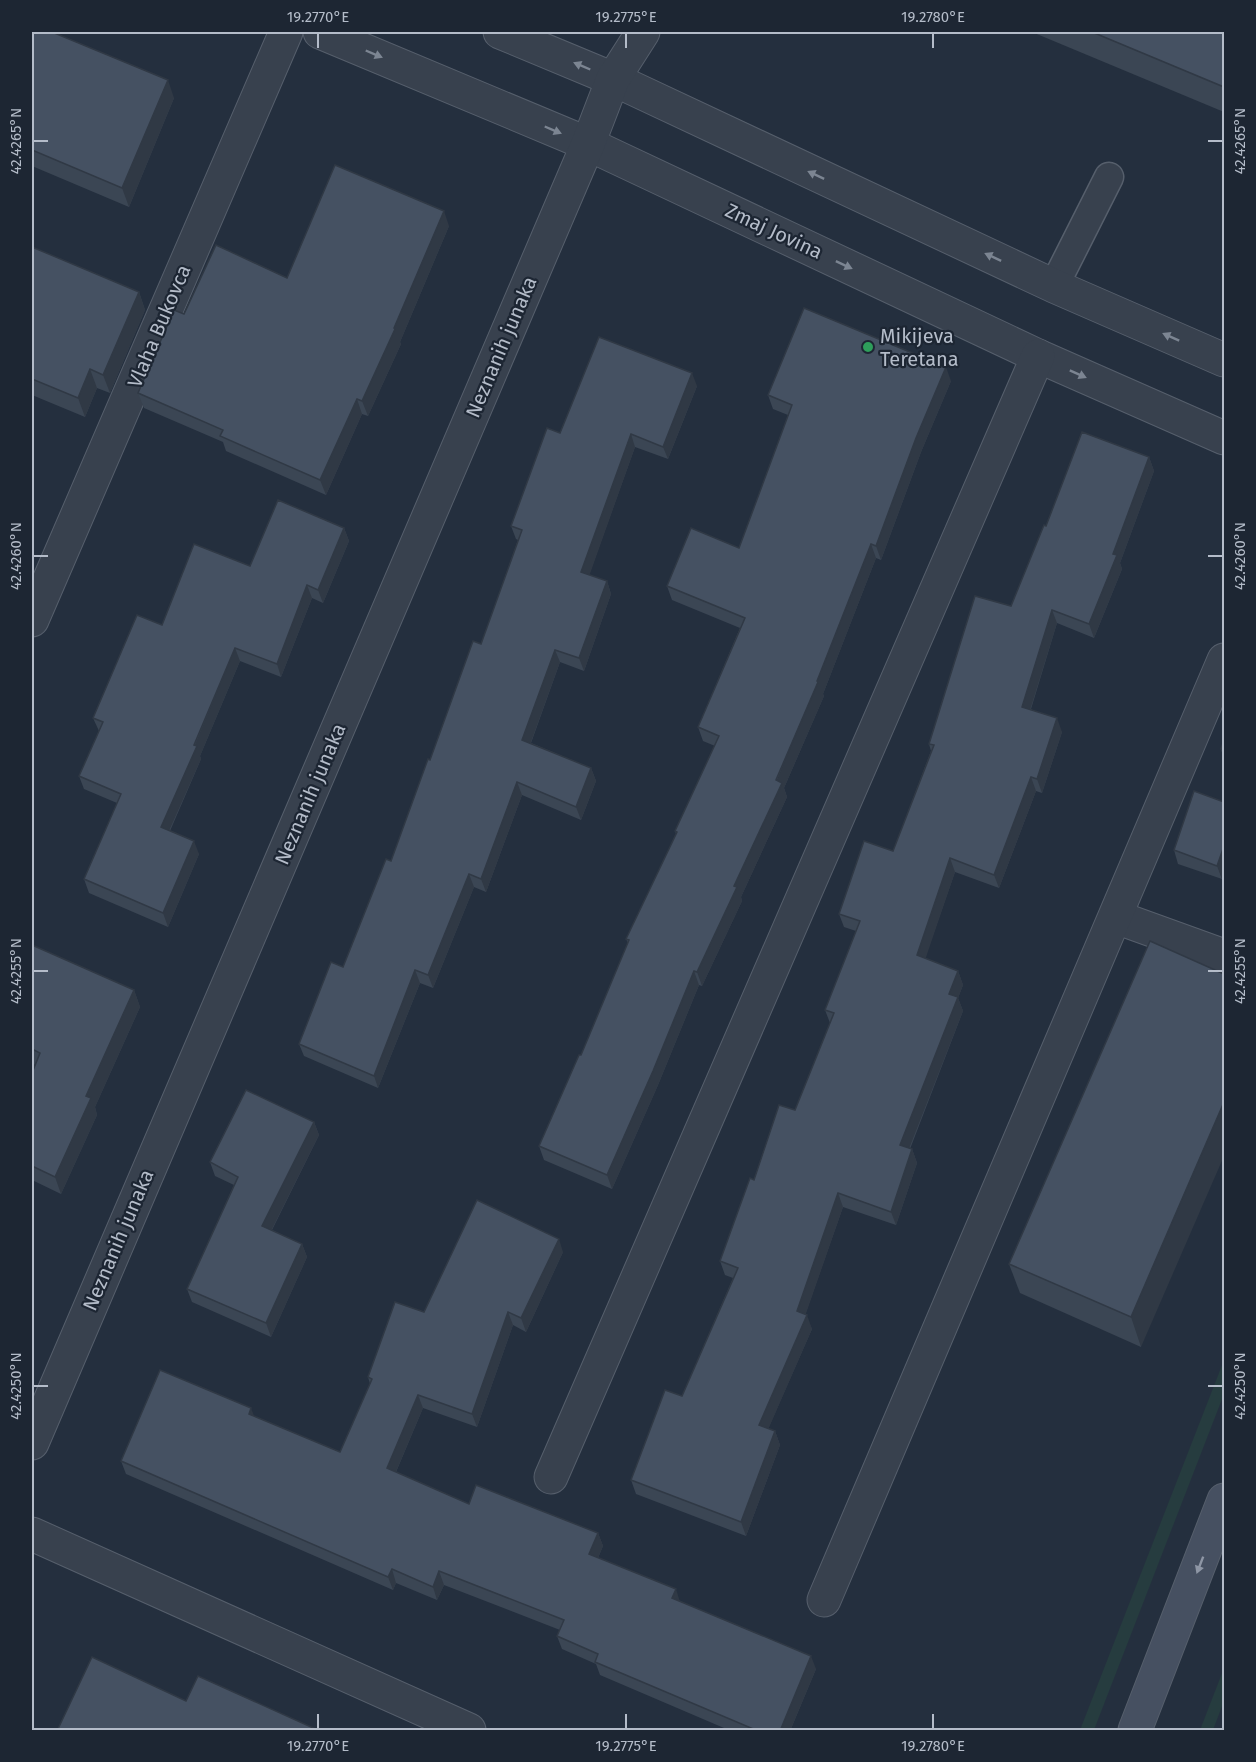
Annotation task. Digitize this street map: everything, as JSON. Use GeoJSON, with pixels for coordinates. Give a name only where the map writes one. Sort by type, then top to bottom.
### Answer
{"type":"FeatureCollection","features":[{"type":"Feature","properties":{"kind":"main road"},"geometry":{"type":"LineString","coordinates":[[1135,1731],[1224,1500]]}},
{"type":"Feature","properties":{"kind":"street","name":"Vlaha Bukovca"},"geometry":{"type":"LineString","coordinates":[[32,620],[286,32]]}},
{"type":"Feature","properties":{"kind":"street","name":"Zmaj Jovina"},"geometry":{"type":"LineString","coordinates":[[320,32],[588,144],[1038,356],[1224,438]]}},
{"type":"Feature","properties":{"kind":"street"},"geometry":{"type":"LineString","coordinates":[[500,32],[613,79],[1054,286],[1224,360]]}},
{"type":"Feature","properties":{"kind":"street","name":"Neznanih junaka"},"geometry":{"type":"LineString","coordinates":[[32,1443],[588,144],[613,79],[643,32]]}},
{"type":"Feature","properties":{"kind":"street"},"geometry":{"type":"LineString","coordinates":[[551,1477],[1038,356]]}},
{"type":"Feature","properties":{"kind":"street"},"geometry":{"type":"LineString","coordinates":[[824,1600],[1224,660]]}},
{"type":"Feature","properties":{"kind":"street"},"geometry":{"type":"LineString","coordinates":[[1116,917],[1224,956]]}},
{"type":"Feature","properties":{"kind":"street"},"geometry":{"type":"LineString","coordinates":[[32,1534],[469,1731]]}},
{"type":"Feature","properties":{"kind":"lane"},"geometry":{"type":"LineString","coordinates":[[1054,286],[1109,177]]}},
{"type":"Feature","properties":{"kind":"green space"},"geometry":{"type":"Polygon","coordinates":[[[1224,1360],[1224,1394],[1094,1730],[1080,1730],[1224,1360]]]}},
{"type":"Feature","properties":{"kind":"green space"},"geometry":{"type":"Polygon","coordinates":[[[1224,1668],[1224,1701],[1213,1730],[1200,1730],[1224,1668]]]}},
{"type":"Feature","properties":{"kind":"building"},"geometry":{"type":"Polygon","coordinates":[[[32,32],[52,32],[168,80],[122,188],[32,150],[32,32]]]}},
{"type":"Feature","properties":{"kind":"building"},"geometry":{"type":"Polygon","coordinates":[[[1092,32],[1224,32],[1224,87],[1092,32]]]}},
{"type":"Feature","properties":{"kind":"building"},"geometry":{"type":"Polygon","coordinates":[[[335,165],[444,211],[362,401],[357,399],[320,480],[220,436],[223,430],[138,393],[174,310],[184,314],[216,245],[287,278],[335,165]]]}},
{"type":"Feature","properties":{"kind":"building"},"geometry":{"type":"Polygon","coordinates":[[[32,247],[139,292],[103,375],[90,369],[78,398],[32,379],[32,247]]]}},
{"type":"Feature","properties":{"kind":"building"},"geometry":{"type":"Polygon","coordinates":[[[804,308],[946,367],[916,438],[876,546],[871,544],[818,682],[776,780],[782,783],[734,886],[737,887],[697,972],[694,971],[607,1175],[539,1146],[579,1055],[581,1055],[629,940],[626,939],[677,832],[675,831],[719,736],[698,727],[745,618],[667,586],[691,528],[739,548],[792,405],[768,395],[804,308]]]}},
{"type":"Feature","properties":{"kind":"building"},"geometry":{"type":"Polygon","coordinates":[[[599,337],[692,373],[663,447],[631,434],[581,572],[607,581],[579,658],[555,650],[522,740],[591,768],[576,807],[517,782],[481,879],[469,874],[428,975],[415,970],[374,1076],[299,1044],[331,962],[343,967],[386,859],[391,861],[473,641],[481,644],[522,530],[511,526],[547,428],[560,433],[599,337]]]}},
{"type":"Feature","properties":{"kind":"building"},"geometry":{"type":"Polygon","coordinates":[[[1082,432],[1149,457],[1113,554],[1117,555],[1089,624],[1052,610],[1022,707],[1057,718],[1037,779],[1031,777],[994,875],[950,858],[917,955],[958,971],[949,994],[958,997],[900,1145],[912,1149],[891,1212],[838,1193],[797,1311],[807,1315],[759,1425],[775,1431],[741,1522],[631,1480],[665,1390],[682,1396],[738,1268],[720,1261],[750,1178],[754,1180],[779,1105],[795,1110],[834,1013],[825,1010],[860,921],[839,914],[864,841],[893,851],[934,745],[929,744],[975,596],[1011,606],[1044,525],[1046,526],[1082,432]]]}},
{"type":"Feature","properties":{"kind":"building"},"geometry":{"type":"Polygon","coordinates":[[[278,500],[344,528],[318,590],[307,585],[277,664],[235,648],[194,745],[197,746],[161,827],[194,841],[163,913],[84,879],[121,794],[79,776],[103,722],[93,718],[137,615],[162,625],[194,544],[250,566],[278,500]]]}},
{"type":"Feature","properties":{"kind":"building"},"geometry":{"type":"Polygon","coordinates":[[[1194,791],[1224,802],[1224,846],[1217,866],[1174,850],[1194,791]]]}},
{"type":"Feature","properties":{"kind":"building"},"geometry":{"type":"Polygon","coordinates":[[[1150,941],[1224,974],[1224,1102],[1131,1317],[1009,1264],[1150,941]]]}},
{"type":"Feature","properties":{"kind":"building"},"geometry":{"type":"Polygon","coordinates":[[[32,945],[134,990],[86,1096],[91,1098],[55,1177],[32,1166],[32,1073],[40,1053],[32,1049],[32,945]]]}},
{"type":"Feature","properties":{"kind":"building"},"geometry":{"type":"Polygon","coordinates":[[[246,1090],[314,1122],[262,1226],[302,1244],[266,1323],[187,1289],[238,1177],[210,1162],[246,1090]]]}},
{"type":"Feature","properties":{"kind":"building"},"geometry":{"type":"Polygon","coordinates":[[[477,1200],[559,1239],[521,1318],[508,1312],[472,1414],[418,1395],[387,1468],[469,1504],[476,1485],[598,1533],[589,1554],[676,1589],[672,1598],[811,1656],[780,1731],[758,1731],[595,1662],[598,1654],[557,1636],[564,1620],[439,1571],[433,1587],[392,1569],[388,1577],[121,1461],[160,1370],[251,1408],[249,1414],[340,1452],[372,1379],[368,1377],[395,1302],[424,1312],[477,1200]]]}},
{"type":"Feature","properties":{"kind":"building"},"geometry":{"type":"Polygon","coordinates":[[[92,1657],[186,1701],[198,1676],[320,1731],[57,1731],[92,1657]]]}},
{"type":"Feature","properties":{"kind":"place","name":"Mikijeva Teretana"},"geometry":{"type":"Point","coordinates":[868,347]}}]}
